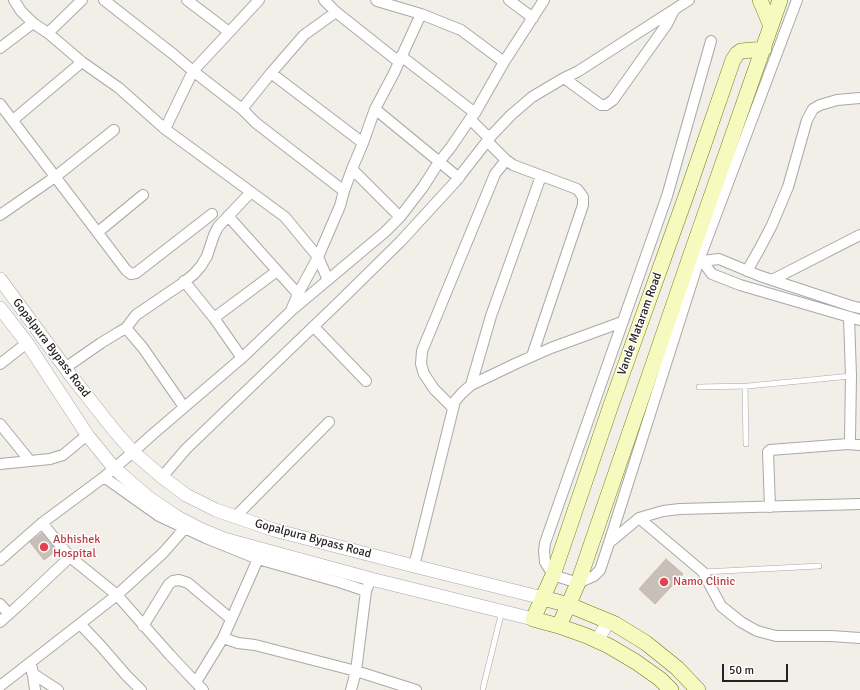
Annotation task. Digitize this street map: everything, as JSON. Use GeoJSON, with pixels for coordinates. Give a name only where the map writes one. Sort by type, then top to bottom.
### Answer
{"type":"FeatureCollection","features":[{"type":"Feature","properties":{"kind":"main road"},"geometry":{"type":"LineString","coordinates":[[760,0],[771,26]]}},
{"type":"Feature","properties":{"kind":"main road","name":"Vande Mataram Road"},"geometry":{"type":"LineString","coordinates":[[559,626],[578,583],[697,259],[780,0]]}},
{"type":"Feature","properties":{"kind":"main road","name":"Vande Mataram Road"},"geometry":{"type":"LineString","coordinates":[[533,619],[553,575],[611,405],[733,60],[741,51],[764,49]]}},
{"type":"Feature","properties":{"kind":"main road","name":"Gopalpura Bypass Road"},"geometry":{"type":"LineString","coordinates":[[543,598],[569,606],[615,624],[646,643],[676,668],[698,690]]}},
{"type":"Feature","properties":{"kind":"main road","name":"Gopalpura Bypass Road"},"geometry":{"type":"LineString","coordinates":[[533,619],[559,626],[597,640],[636,662],[660,680],[670,690]]}},
{"type":"Feature","properties":{"kind":"street"},"geometry":{"type":"LineString","coordinates":[[14,0],[33,23],[82,62],[119,88],[165,129],[285,217],[318,257],[328,280]]}},
{"type":"Feature","properties":{"kind":"street"},"geometry":{"type":"LineString","coordinates":[[48,34],[82,0]]}},
{"type":"Feature","properties":{"kind":"street"},"geometry":{"type":"LineString","coordinates":[[104,0],[242,108],[256,123],[344,191]]}},
{"type":"Feature","properties":{"kind":"street"},"geometry":{"type":"LineString","coordinates":[[187,0],[229,32]]}},
{"type":"Feature","properties":{"kind":"street"},"geometry":{"type":"LineString","coordinates":[[324,0],[336,12],[400,59],[472,116],[506,160],[513,165],[577,189],[583,197],[583,205],[532,356]]}},
{"type":"Feature","properties":{"kind":"street"},"geometry":{"type":"LineString","coordinates":[[376,0],[421,14],[461,30],[504,62]]}},
{"type":"Feature","properties":{"kind":"street"},"geometry":{"type":"LineString","coordinates":[[509,0],[533,18]]}},
{"type":"Feature","properties":{"kind":"street"},"geometry":{"type":"LineString","coordinates":[[0,560],[42,523],[133,452],[242,358],[292,310],[385,232],[400,217],[423,187],[472,116],[504,62],[544,0]]}},
{"type":"Feature","properties":{"kind":"street"},"geometry":{"type":"LineString","coordinates":[[162,476],[186,449],[314,327],[401,241],[458,178],[489,139],[511,115],[532,97],[577,72],[689,0]]}},
{"type":"Feature","properties":{"kind":"street"},"geometry":{"type":"LineString","coordinates":[[711,42],[666,196],[545,543],[545,562],[553,575],[578,583],[594,576],[600,570],[697,259],[797,0]]}},
{"type":"Feature","properties":{"kind":"street"},"geometry":{"type":"LineString","coordinates":[[165,129],[193,71],[254,2]]}},
{"type":"Feature","properties":{"kind":"street"},"geometry":{"type":"LineString","coordinates":[[564,78],[601,105],[606,105],[613,100],[667,24],[675,9]]}},
{"type":"Feature","properties":{"kind":"street"},"geometry":{"type":"LineString","coordinates":[[242,108],[304,35],[336,12]]}},
{"type":"Feature","properties":{"kind":"street"},"geometry":{"type":"LineString","coordinates":[[292,310],[298,294],[318,257],[340,206],[352,168],[375,109],[421,14]]}},
{"type":"Feature","properties":{"kind":"street"},"geometry":{"type":"LineString","coordinates":[[0,48],[33,23]]}},
{"type":"Feature","properties":{"kind":"street"},"geometry":{"type":"LineString","coordinates":[[13,120],[82,62]]}},
{"type":"Feature","properties":{"kind":"street"},"geometry":{"type":"LineString","coordinates":[[271,73],[363,143]]}},
{"type":"Feature","properties":{"kind":"street"},"geometry":{"type":"LineString","coordinates":[[747,271],[772,225],[788,187],[807,120],[813,109],[820,105],[837,100],[860,98]]}},
{"type":"Feature","properties":{"kind":"street"},"geometry":{"type":"LineString","coordinates":[[0,104],[126,270],[131,274],[136,273],[212,214]]}},
{"type":"Feature","properties":{"kind":"street"},"geometry":{"type":"LineString","coordinates":[[375,109],[458,178]]}},
{"type":"Feature","properties":{"kind":"street"},"geometry":{"type":"LineString","coordinates":[[0,215],[55,177],[114,130]]}},
{"type":"Feature","properties":{"kind":"street"},"geometry":{"type":"LineString","coordinates":[[453,408],[434,389],[424,374],[421,364],[422,351],[495,174],[506,160]]}},
{"type":"Feature","properties":{"kind":"street"},"geometry":{"type":"LineString","coordinates":[[352,168],[400,217]]}},
{"type":"Feature","properties":{"kind":"street"},"geometry":{"type":"LineString","coordinates":[[471,385],[491,316],[541,176]]}},
{"type":"Feature","properties":{"kind":"street"},"geometry":{"type":"LineString","coordinates":[[65,368],[126,328],[136,315],[194,274],[207,256],[218,227],[251,192]]}},
{"type":"Feature","properties":{"kind":"street"},"geometry":{"type":"LineString","coordinates":[[98,232],[143,196]]}},
{"type":"Feature","properties":{"kind":"street"},"geometry":{"type":"LineString","coordinates":[[228,216],[298,294]]}},
{"type":"Feature","properties":{"kind":"street"},"geometry":{"type":"LineString","coordinates":[[772,280],[860,235]]}},
{"type":"Feature","properties":{"kind":"street"},"geometry":{"type":"LineString","coordinates":[[697,259],[719,259],[772,280],[860,308]]}},
{"type":"Feature","properties":{"kind":"street"},"geometry":{"type":"LineString","coordinates":[[697,259],[712,274],[740,285],[860,320]]}},
{"type":"Feature","properties":{"kind":"street"},"geometry":{"type":"LineString","coordinates":[[214,318],[277,271]]}},
{"type":"Feature","properties":{"kind":"street","name":"Gopalpura Bypass Road"},"geometry":{"type":"LineString","coordinates":[[0,280],[108,424],[133,452],[186,495],[216,510],[274,530],[543,598]]}},
{"type":"Feature","properties":{"kind":"street"},"geometry":{"type":"LineString","coordinates":[[184,281],[214,318],[242,358]]}},
{"type":"Feature","properties":{"kind":"street","name":"Gopalpura Bypass Road"},"geometry":{"type":"LineString","coordinates":[[0,308],[27,343],[88,436],[109,472],[177,517],[224,539],[369,585],[502,611],[533,619]]}},
{"type":"Feature","properties":{"kind":"street"},"geometry":{"type":"LineString","coordinates":[[848,444],[850,439],[851,376],[849,317]]}},
{"type":"Feature","properties":{"kind":"street"},"geometry":{"type":"LineString","coordinates":[[414,566],[453,408],[455,402],[462,393],[471,385],[516,363],[622,322]]}},
{"type":"Feature","properties":{"kind":"street"},"geometry":{"type":"LineString","coordinates":[[314,327],[366,381]]}},
{"type":"Feature","properties":{"kind":"street"},"geometry":{"type":"LineString","coordinates":[[126,328],[143,348],[184,407]]}},
{"type":"Feature","properties":{"kind":"street"},"geometry":{"type":"LineString","coordinates":[[0,364],[27,343]]}},
{"type":"Feature","properties":{"kind":"street"},"geometry":{"type":"LineString","coordinates":[[235,517],[329,422]]}},
{"type":"Feature","properties":{"kind":"street"},"geometry":{"type":"LineString","coordinates":[[0,424],[30,461]]}},
{"type":"Feature","properties":{"kind":"street"},"geometry":{"type":"LineString","coordinates":[[0,464],[50,459],[64,455],[81,440],[88,436]]}},
{"type":"Feature","properties":{"kind":"street"},"geometry":{"type":"LineString","coordinates":[[770,507],[768,452],[770,450],[848,444],[860,445]]}},
{"type":"Feature","properties":{"kind":"street"},"geometry":{"type":"LineString","coordinates":[[109,472],[159,516],[206,538],[258,559],[339,582],[369,585],[356,671],[351,690]]}},
{"type":"Feature","properties":{"kind":"street"},"geometry":{"type":"LineString","coordinates":[[609,543],[639,518],[663,511],[680,509],[860,504]]}},
{"type":"Feature","properties":{"kind":"street"},"geometry":{"type":"LineString","coordinates":[[639,518],[703,572],[721,606],[741,622],[757,631],[776,636],[831,636],[860,638]]}},
{"type":"Feature","properties":{"kind":"street"},"geometry":{"type":"LineString","coordinates":[[42,523],[70,557],[117,595],[143,626],[204,690]]}},
{"type":"Feature","properties":{"kind":"street"},"geometry":{"type":"LineString","coordinates":[[0,686],[117,595],[163,553],[185,528]]}},
{"type":"Feature","properties":{"kind":"street"},"geometry":{"type":"LineString","coordinates":[[0,622],[70,557]]}},
{"type":"Feature","properties":{"kind":"street"},"geometry":{"type":"LineString","coordinates":[[196,682],[223,638],[258,559]]}},
{"type":"Feature","properties":{"kind":"street"},"geometry":{"type":"LineString","coordinates":[[143,626],[169,584],[173,581],[179,580],[188,584],[231,619]]}},
{"type":"Feature","properties":{"kind":"street"},"geometry":{"type":"LineString","coordinates":[[0,604],[9,614]]}},
{"type":"Feature","properties":{"kind":"street"},"geometry":{"type":"LineString","coordinates":[[597,640],[608,622]]}},
{"type":"Feature","properties":{"kind":"street"},"geometry":{"type":"LineString","coordinates":[[80,624],[141,690]]}},
{"type":"Feature","properties":{"kind":"street"},"geometry":{"type":"LineString","coordinates":[[223,638],[238,643],[255,645],[356,671],[416,690]]}},
{"type":"Feature","properties":{"kind":"street"},"geometry":{"type":"LineString","coordinates":[[31,662],[35,690]]}},
{"type":"Feature","properties":{"kind":"street"},"geometry":{"type":"LineString","coordinates":[[32,673],[58,690]]}},
{"type":"Feature","properties":{"kind":"lane"},"geometry":{"type":"LineString","coordinates":[[699,387],[745,386],[851,376]]}},
{"type":"Feature","properties":{"kind":"lane"},"geometry":{"type":"LineString","coordinates":[[745,386],[746,444]]}},
{"type":"Feature","properties":{"kind":"lane"},"geometry":{"type":"LineString","coordinates":[[703,572],[819,566]]}},
{"type":"Feature","properties":{"kind":"lane"},"geometry":{"type":"LineString","coordinates":[[483,688],[502,611]]}},
{"type":"Feature","properties":{"kind":"building"},"geometry":{"type":"Polygon","coordinates":[[[43,532],[57,550],[44,560],[30,542],[43,532]]]}},
{"type":"Feature","properties":{"kind":"building"},"geometry":{"type":"Polygon","coordinates":[[[666,559],[683,574],[655,604],[639,589],[666,559]]]}},
{"type":"Feature","properties":{"kind":"place","name":"Abhishek Hospital"},"geometry":{"type":"Point","coordinates":[44,547]}},
{"type":"Feature","properties":{"kind":"place","name":"Namo Clinic"},"geometry":{"type":"Point","coordinates":[664,582]}}]}
